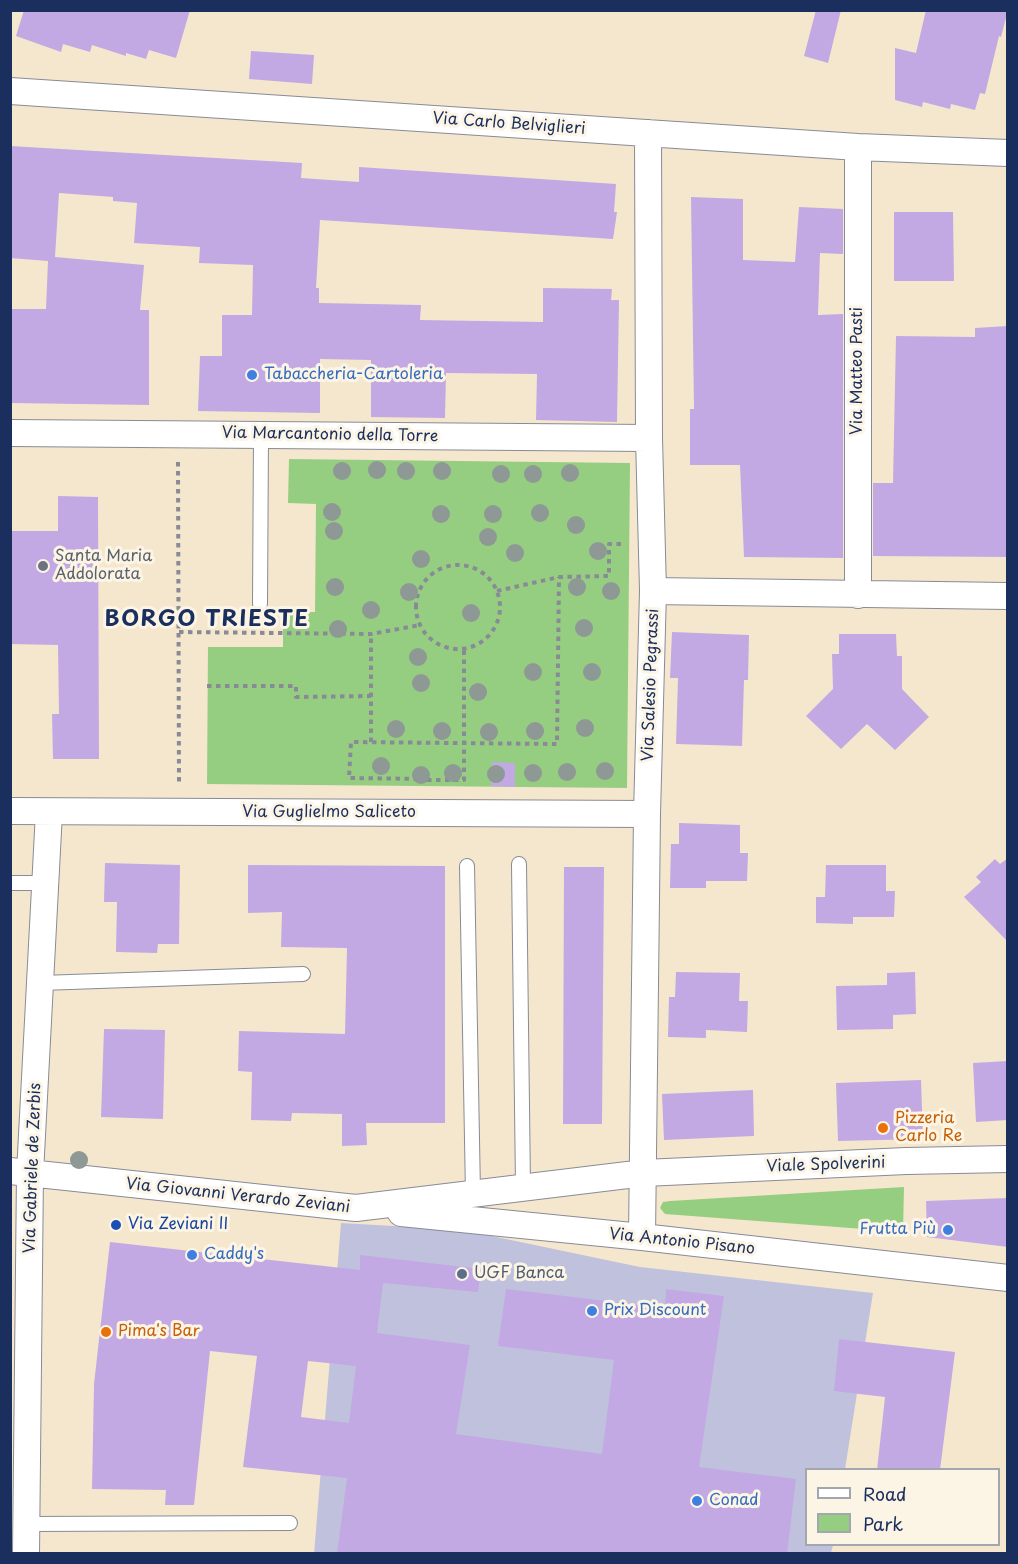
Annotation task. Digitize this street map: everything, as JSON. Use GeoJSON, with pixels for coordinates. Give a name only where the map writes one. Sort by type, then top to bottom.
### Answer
{"type":"FeatureCollection","features":[{"type":"Feature","properties":{"kind":"street","name":"Via Carlo Belviglieri"},"geometry":{"type":"LineString","coordinates":[[10,91],[858,147],[1008,153]]}},
{"type":"Feature","properties":{"kind":"street","name":"Via Salesio Pegrassi"},"geometry":{"type":"LineString","coordinates":[[642,1237],[647,814],[653,591],[649,438],[648,133]]}},
{"type":"Feature","properties":{"kind":"street","name":"Via Matteo Pasti"},"geometry":{"type":"LineString","coordinates":[[858,147],[858,595]]}},
{"type":"Feature","properties":{"kind":"street","name":"Via Marcantonio della Torre"},"geometry":{"type":"LineString","coordinates":[[10,433],[649,438]]}},
{"type":"Feature","properties":{"kind":"street"},"geometry":{"type":"LineString","coordinates":[[653,591],[1008,596]]}},
{"type":"Feature","properties":{"kind":"street","name":"Via Guglielmo Saliceto"},"geometry":{"type":"LineString","coordinates":[[10,811],[647,814]]}},
{"type":"Feature","properties":{"kind":"street","name":"Via Gabriele de Zerbis"},"geometry":{"type":"LineString","coordinates":[[26,1554],[20,1172],[41,983],[49,812]]}},
{"type":"Feature","properties":{"kind":"street","name":"Viale Spolverini"},"geometry":{"type":"LineString","coordinates":[[644,1173],[906,1161],[1008,1159]]}},
{"type":"Feature","properties":{"kind":"street","name":"Via Giovanni Verardo Zeviani"},"geometry":{"type":"LineString","coordinates":[[20,1172],[356,1208],[644,1173]]}},
{"type":"Feature","properties":{"kind":"street","name":"Via Antonio Pisano"},"geometry":{"type":"LineString","coordinates":[[356,1208],[1008,1278]]}},
{"type":"Feature","properties":{"kind":"lane"},"geometry":{"type":"LineString","coordinates":[[260,604],[261,435]]}},
{"type":"Feature","properties":{"kind":"lane"},"geometry":{"type":"LineString","coordinates":[[519,864],[523,1187]]}},
{"type":"Feature","properties":{"kind":"lane"},"geometry":{"type":"LineString","coordinates":[[467,866],[473,1194]]}},
{"type":"Feature","properties":{"kind":"lane"},"geometry":{"type":"LineString","coordinates":[[10,883],[45,883]]}},
{"type":"Feature","properties":{"kind":"lane"},"geometry":{"type":"LineString","coordinates":[[41,983],[303,974]]}},
{"type":"Feature","properties":{"kind":"lane"},"geometry":{"type":"LineString","coordinates":[[27,1524],[290,1523]]}},
{"type":"Feature","properties":{"kind":"path"},"geometry":{"type":"LineString","coordinates":[[178,434],[180,812]]}},
{"type":"Feature","properties":{"kind":"path"},"geometry":{"type":"LineString","coordinates":[[496,591],[559,577],[609,576],[609,544],[652,545]]}},
{"type":"Feature","properties":{"kind":"path"},"geometry":{"type":"LineString","coordinates":[[459,565],[473,568],[486,575],[500,599],[500,613],[496,626],[488,637],[477,645],[451,649],[438,644],[420,625],[416,612],[417,597],[423,584],[445,567],[459,565]]}},
{"type":"Feature","properties":{"kind":"path"},"geometry":{"type":"LineString","coordinates":[[464,648],[464,744],[464,780],[350,778],[351,742],[464,744],[557,744],[559,577]]}},
{"type":"Feature","properties":{"kind":"path"},"geometry":{"type":"LineString","coordinates":[[179,632],[371,634],[420,625]]}},
{"type":"Feature","properties":{"kind":"path"},"geometry":{"type":"LineString","coordinates":[[371,634],[371,742]]}},
{"type":"Feature","properties":{"kind":"path"},"geometry":{"type":"LineString","coordinates":[[207,686],[296,686],[296,697],[371,696]]}},
{"type":"Feature","properties":{"kind":"path"},"geometry":{"type":"LineString","coordinates":[[427,780],[428,813]]}},
{"type":"Feature","properties":{"kind":"shaded area"},"geometry":{"type":"Polygon","coordinates":[[[341,1223],[463,1230],[640,1267],[873,1293],[845,1468],[805,1468],[805,1546],[833,1546],[831,1553],[314,1554],[341,1223]]]}},
{"type":"Feature","properties":{"kind":"green space"},"geometry":{"type":"Polygon","coordinates":[[[289,459],[630,463],[627,788],[207,784],[208,647],[283,647],[283,612],[315,612],[316,504],[288,503],[289,459]]]}},
{"type":"Feature","properties":{"kind":"green space"},"geometry":{"type":"Polygon","coordinates":[[[904,1187],[903,1232],[665,1214],[660,1208],[663,1202],[670,1201],[904,1187]]]}},
{"type":"Feature","properties":{"kind":"building"},"geometry":{"type":"Polygon","coordinates":[[[24,10],[190,10],[176,58],[149,50],[146,59],[126,53],[126,56],[92,45],[90,52],[63,44],[61,52],[16,36],[24,10]]]}},
{"type":"Feature","properties":{"kind":"building"},"geometry":{"type":"Polygon","coordinates":[[[816,10],[841,10],[828,63],[804,56],[816,10]]]}},
{"type":"Feature","properties":{"kind":"building"},"geometry":{"type":"Polygon","coordinates":[[[926,10],[1008,10],[1001,37],[999,36],[985,94],[980,93],[975,110],[951,104],[950,109],[923,102],[922,107],[895,100],[895,48],[916,53],[926,10]]]}},
{"type":"Feature","properties":{"kind":"building"},"geometry":{"type":"Polygon","coordinates":[[[251,51],[314,55],[312,84],[249,79],[251,51]]]}},
{"type":"Feature","properties":{"kind":"building"},"geometry":{"type":"Polygon","coordinates":[[[10,146],[302,163],[301,178],[359,182],[359,167],[616,184],[614,212],[617,212],[613,239],[320,220],[316,288],[319,288],[319,303],[421,305],[420,320],[543,322],[543,288],[612,289],[611,300],[619,300],[617,422],[536,420],[537,374],[446,373],[445,418],[371,417],[371,360],[320,359],[320,413],[198,411],[200,356],[222,356],[222,315],[252,315],[253,265],[199,263],[200,247],[134,243],[137,203],[113,201],[113,197],[59,193],[55,257],[144,265],[140,310],[149,310],[149,405],[10,403],[10,309],[46,309],[48,261],[10,258],[10,146]]]}},
{"type":"Feature","properties":{"kind":"building"},"geometry":{"type":"Polygon","coordinates":[[[691,197],[743,199],[743,260],[795,262],[799,207],[843,209],[843,254],[820,253],[818,315],[843,314],[843,558],[744,557],[740,465],[690,465],[690,409],[694,409],[691,197]]]}},
{"type":"Feature","properties":{"kind":"building"},"geometry":{"type":"Polygon","coordinates":[[[894,212],[953,212],[954,281],[894,281],[894,212]]]}},
{"type":"Feature","properties":{"kind":"building"},"geometry":{"type":"Polygon","coordinates":[[[1008,326],[1008,557],[873,556],[873,483],[893,483],[896,336],[975,337],[975,328],[1008,326]]]}},
{"type":"Feature","properties":{"kind":"building"},"geometry":{"type":"Polygon","coordinates":[[[58,496],[98,497],[99,759],[53,759],[52,714],[59,714],[58,645],[10,644],[10,531],[58,531],[58,496]]]}},
{"type":"Feature","properties":{"kind":"building"},"geometry":{"type":"Polygon","coordinates":[[[672,632],[749,635],[748,680],[744,680],[742,746],[676,744],[678,678],[670,678],[672,632]]]}},
{"type":"Feature","properties":{"kind":"building"},"geometry":{"type":"Polygon","coordinates":[[[839,634],[896,634],[897,656],[902,656],[902,689],[929,717],[895,750],[867,724],[841,749],[806,716],[833,689],[832,654],[839,654],[839,634]]]}},
{"type":"Feature","properties":{"kind":"building"},"geometry":{"type":"Polygon","coordinates":[[[492,762],[515,763],[515,787],[491,786],[492,762]]]}},
{"type":"Feature","properties":{"kind":"building"},"geometry":{"type":"Polygon","coordinates":[[[679,823],[740,825],[740,853],[748,853],[747,881],[706,881],[706,888],[670,888],[671,844],[679,844],[679,823]]]}},
{"type":"Feature","properties":{"kind":"building"},"geometry":{"type":"Polygon","coordinates":[[[1008,858],[1008,942],[964,897],[981,882],[976,877],[995,859],[1000,864],[1008,858]]]}},
{"type":"Feature","properties":{"kind":"building"},"geometry":{"type":"Polygon","coordinates":[[[105,863],[180,865],[179,944],[158,944],[157,953],[116,952],[117,902],[104,902],[105,863]]]}},
{"type":"Feature","properties":{"kind":"building"},"geometry":{"type":"Polygon","coordinates":[[[248,865],[445,866],[445,1123],[366,1123],[367,1145],[342,1146],[342,1114],[292,1113],[291,1121],[251,1120],[252,1072],[238,1071],[239,1031],[345,1034],[347,948],[281,947],[282,912],[248,913],[248,865]]]}},
{"type":"Feature","properties":{"kind":"building"},"geometry":{"type":"Polygon","coordinates":[[[826,865],[886,865],[886,891],[895,891],[894,917],[853,917],[853,924],[816,923],[816,897],[825,897],[826,865]]]}},
{"type":"Feature","properties":{"kind":"building"},"geometry":{"type":"Polygon","coordinates":[[[564,867],[604,867],[602,1124],[563,1124],[564,867]]]}},
{"type":"Feature","properties":{"kind":"building"},"geometry":{"type":"Polygon","coordinates":[[[676,972],[740,973],[739,1001],[748,1001],[747,1032],[706,1030],[706,1038],[668,1037],[669,997],[675,997],[676,972]]]}},
{"type":"Feature","properties":{"kind":"building"},"geometry":{"type":"Polygon","coordinates":[[[915,972],[916,1014],[893,1015],[893,1029],[837,1030],[836,986],[887,985],[887,973],[915,972]]]}},
{"type":"Feature","properties":{"kind":"building"},"geometry":{"type":"Polygon","coordinates":[[[104,1029],[165,1030],[163,1119],[101,1117],[104,1029]]]}},
{"type":"Feature","properties":{"kind":"building"},"geometry":{"type":"Polygon","coordinates":[[[1008,1061],[1008,1120],[976,1122],[973,1063],[1008,1061]]]}},
{"type":"Feature","properties":{"kind":"building"},"geometry":{"type":"Polygon","coordinates":[[[921,1080],[923,1139],[838,1141],[836,1083],[921,1080]]]}},
{"type":"Feature","properties":{"kind":"building"},"geometry":{"type":"Polygon","coordinates":[[[753,1090],[754,1136],[664,1140],[662,1094],[753,1090]]]}},
{"type":"Feature","properties":{"kind":"building"},"geometry":{"type":"Polygon","coordinates":[[[1008,1198],[1008,1247],[927,1237],[926,1201],[1008,1198]]]}},
{"type":"Feature","properties":{"kind":"building"},"geometry":{"type":"Polygon","coordinates":[[[110,1242],[360,1270],[360,1255],[481,1269],[478,1292],[383,1283],[377,1333],[470,1345],[456,1434],[602,1454],[614,1360],[498,1346],[506,1289],[665,1308],[666,1289],[724,1296],[699,1467],[796,1479],[787,1554],[337,1554],[347,1478],[243,1467],[257,1356],[210,1351],[194,1505],[165,1505],[166,1490],[92,1489],[94,1384],[110,1242]],[[308,1361],[301,1417],[349,1423],[356,1366],[308,1361]]]}},
{"type":"Feature","properties":{"kind":"building"},"geometry":{"type":"Polygon","coordinates":[[[839,1339],[955,1352],[940,1468],[877,1468],[885,1397],[834,1391],[839,1339]]]}},
{"type":"Feature","properties":{"kind":"place","name":"Tabaccheria-Cartoleria"},"geometry":{"type":"Point","coordinates":[252,375]}},
{"type":"Feature","properties":{"kind":"place","name":"Santa Maria Addolorata"},"geometry":{"type":"Point","coordinates":[43,566]}},
{"type":"Feature","properties":{"kind":"place","name":"Pizzeria Carlo Re"},"geometry":{"type":"Point","coordinates":[883,1128]}},
{"type":"Feature","properties":{"kind":"place","name":"Via Zeviani II"},"geometry":{"type":"Point","coordinates":[116,1225]}},
{"type":"Feature","properties":{"kind":"place","name":"Frutta Più"},"geometry":{"type":"Point","coordinates":[948,1230]}},
{"type":"Feature","properties":{"kind":"place","name":"Caddy's"},"geometry":{"type":"Point","coordinates":[192,1255]}},
{"type":"Feature","properties":{"kind":"place","name":"UGF Banca"},"geometry":{"type":"Point","coordinates":[462,1274]}},
{"type":"Feature","properties":{"kind":"place","name":"Prix Discount"},"geometry":{"type":"Point","coordinates":[592,1311]}},
{"type":"Feature","properties":{"kind":"place","name":"Pima's Bar"},"geometry":{"type":"Point","coordinates":[106,1332]}},
{"type":"Feature","properties":{"kind":"place","name":"Conad"},"geometry":{"type":"Point","coordinates":[697,1501]}},
{"type":"Feature","properties":{"kind":"district","name":"BORGO TRIESTE"},"geometry":{"type":"Point","coordinates":[207,620]}}]}
